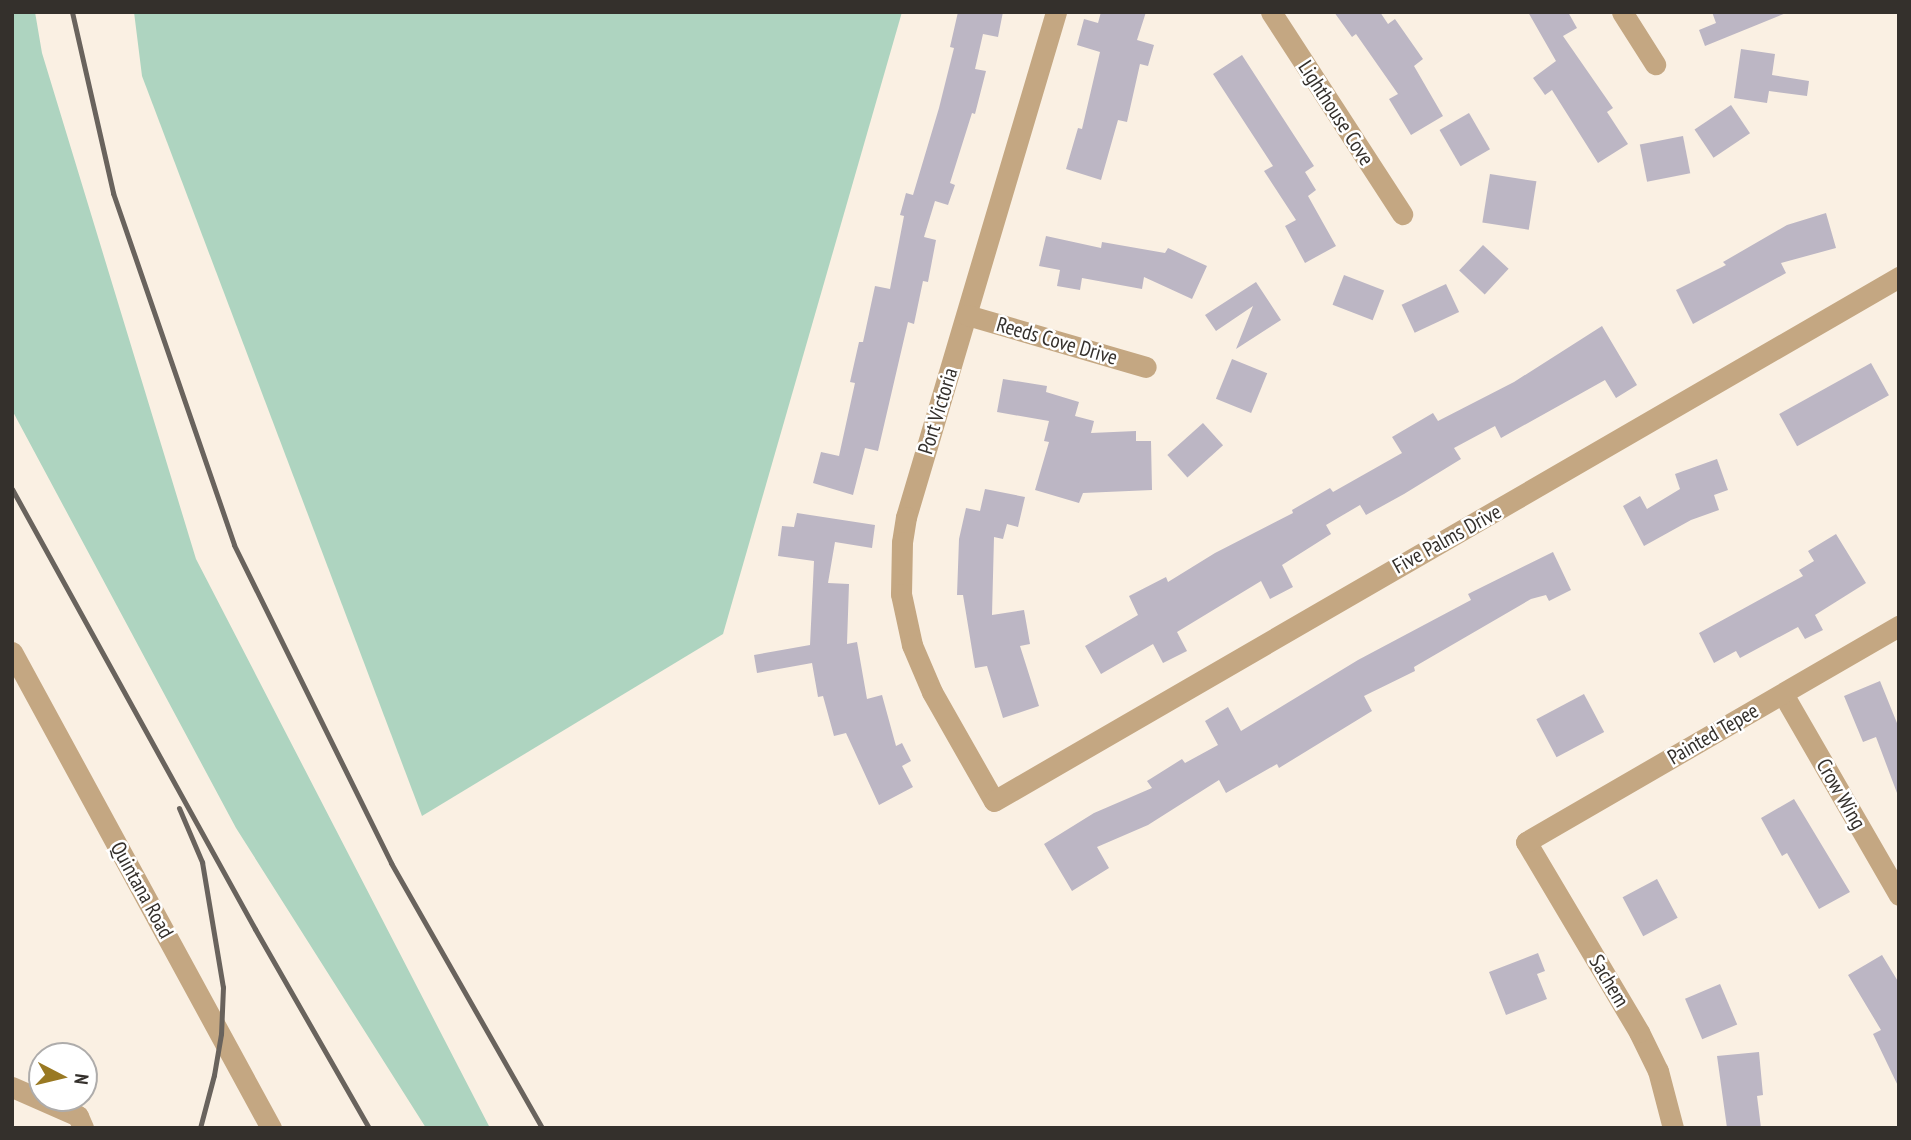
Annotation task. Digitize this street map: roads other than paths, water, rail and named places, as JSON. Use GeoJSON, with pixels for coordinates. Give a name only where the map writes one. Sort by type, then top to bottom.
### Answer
{"type":"FeatureCollection","features":[{"type":"Feature","properties":{"kind":"street","name":"Port Victoria"},"geometry":{"type":"LineString","coordinates":[[994,801],[921,669],[905,620],[900,568],[906,517],[1056,12]]}},
{"type":"Feature","properties":{"kind":"street","name":"Lighthouse Cove"},"geometry":{"type":"LineString","coordinates":[[1271,12],[1402,214]]}},
{"type":"Feature","properties":{"kind":"street"},"geometry":{"type":"LineString","coordinates":[[1622,12],[1655,64]]}},
{"type":"Feature","properties":{"kind":"street","name":"Five Palms Drive"},"geometry":{"type":"LineString","coordinates":[[994,801],[1899,277]]}},
{"type":"Feature","properties":{"kind":"street","name":"Reeds Cove Drive"},"geometry":{"type":"LineString","coordinates":[[967,315],[1146,367]]}},
{"type":"Feature","properties":{"kind":"street","name":"Painted Tepee"},"geometry":{"type":"LineString","coordinates":[[1526,842],[1899,626]]}},
{"type":"Feature","properties":{"kind":"street","name":"Quintana Road"},"geometry":{"type":"LineString","coordinates":[[12,652],[271,1128]]}},
{"type":"Feature","properties":{"kind":"street","name":"Crow Wing"},"geometry":{"type":"LineString","coordinates":[[1783,694],[1899,895]]}},
{"type":"Feature","properties":{"kind":"street","name":"Sachem"},"geometry":{"type":"LineString","coordinates":[[1526,842],[1639,1032],[1658,1071],[1673,1128]]}},
{"type":"Feature","properties":{"kind":"street"},"geometry":{"type":"LineString","coordinates":[[12,1087],[78,1116],[83,1128]]}},
{"type":"Feature","properties":{"kind":"railway"},"geometry":{"type":"LineString","coordinates":[[72,12],[113,193],[234,545],[391,863],[542,1128]]}},
{"type":"Feature","properties":{"kind":"railway"},"geometry":{"type":"LineString","coordinates":[[12,489],[255,929],[369,1128]]}},
{"type":"Feature","properties":{"kind":"railway"},"geometry":{"type":"LineString","coordinates":[[179,808],[202,862],[223,987],[221,1034],[214,1075],[200,1128]]}}]}
